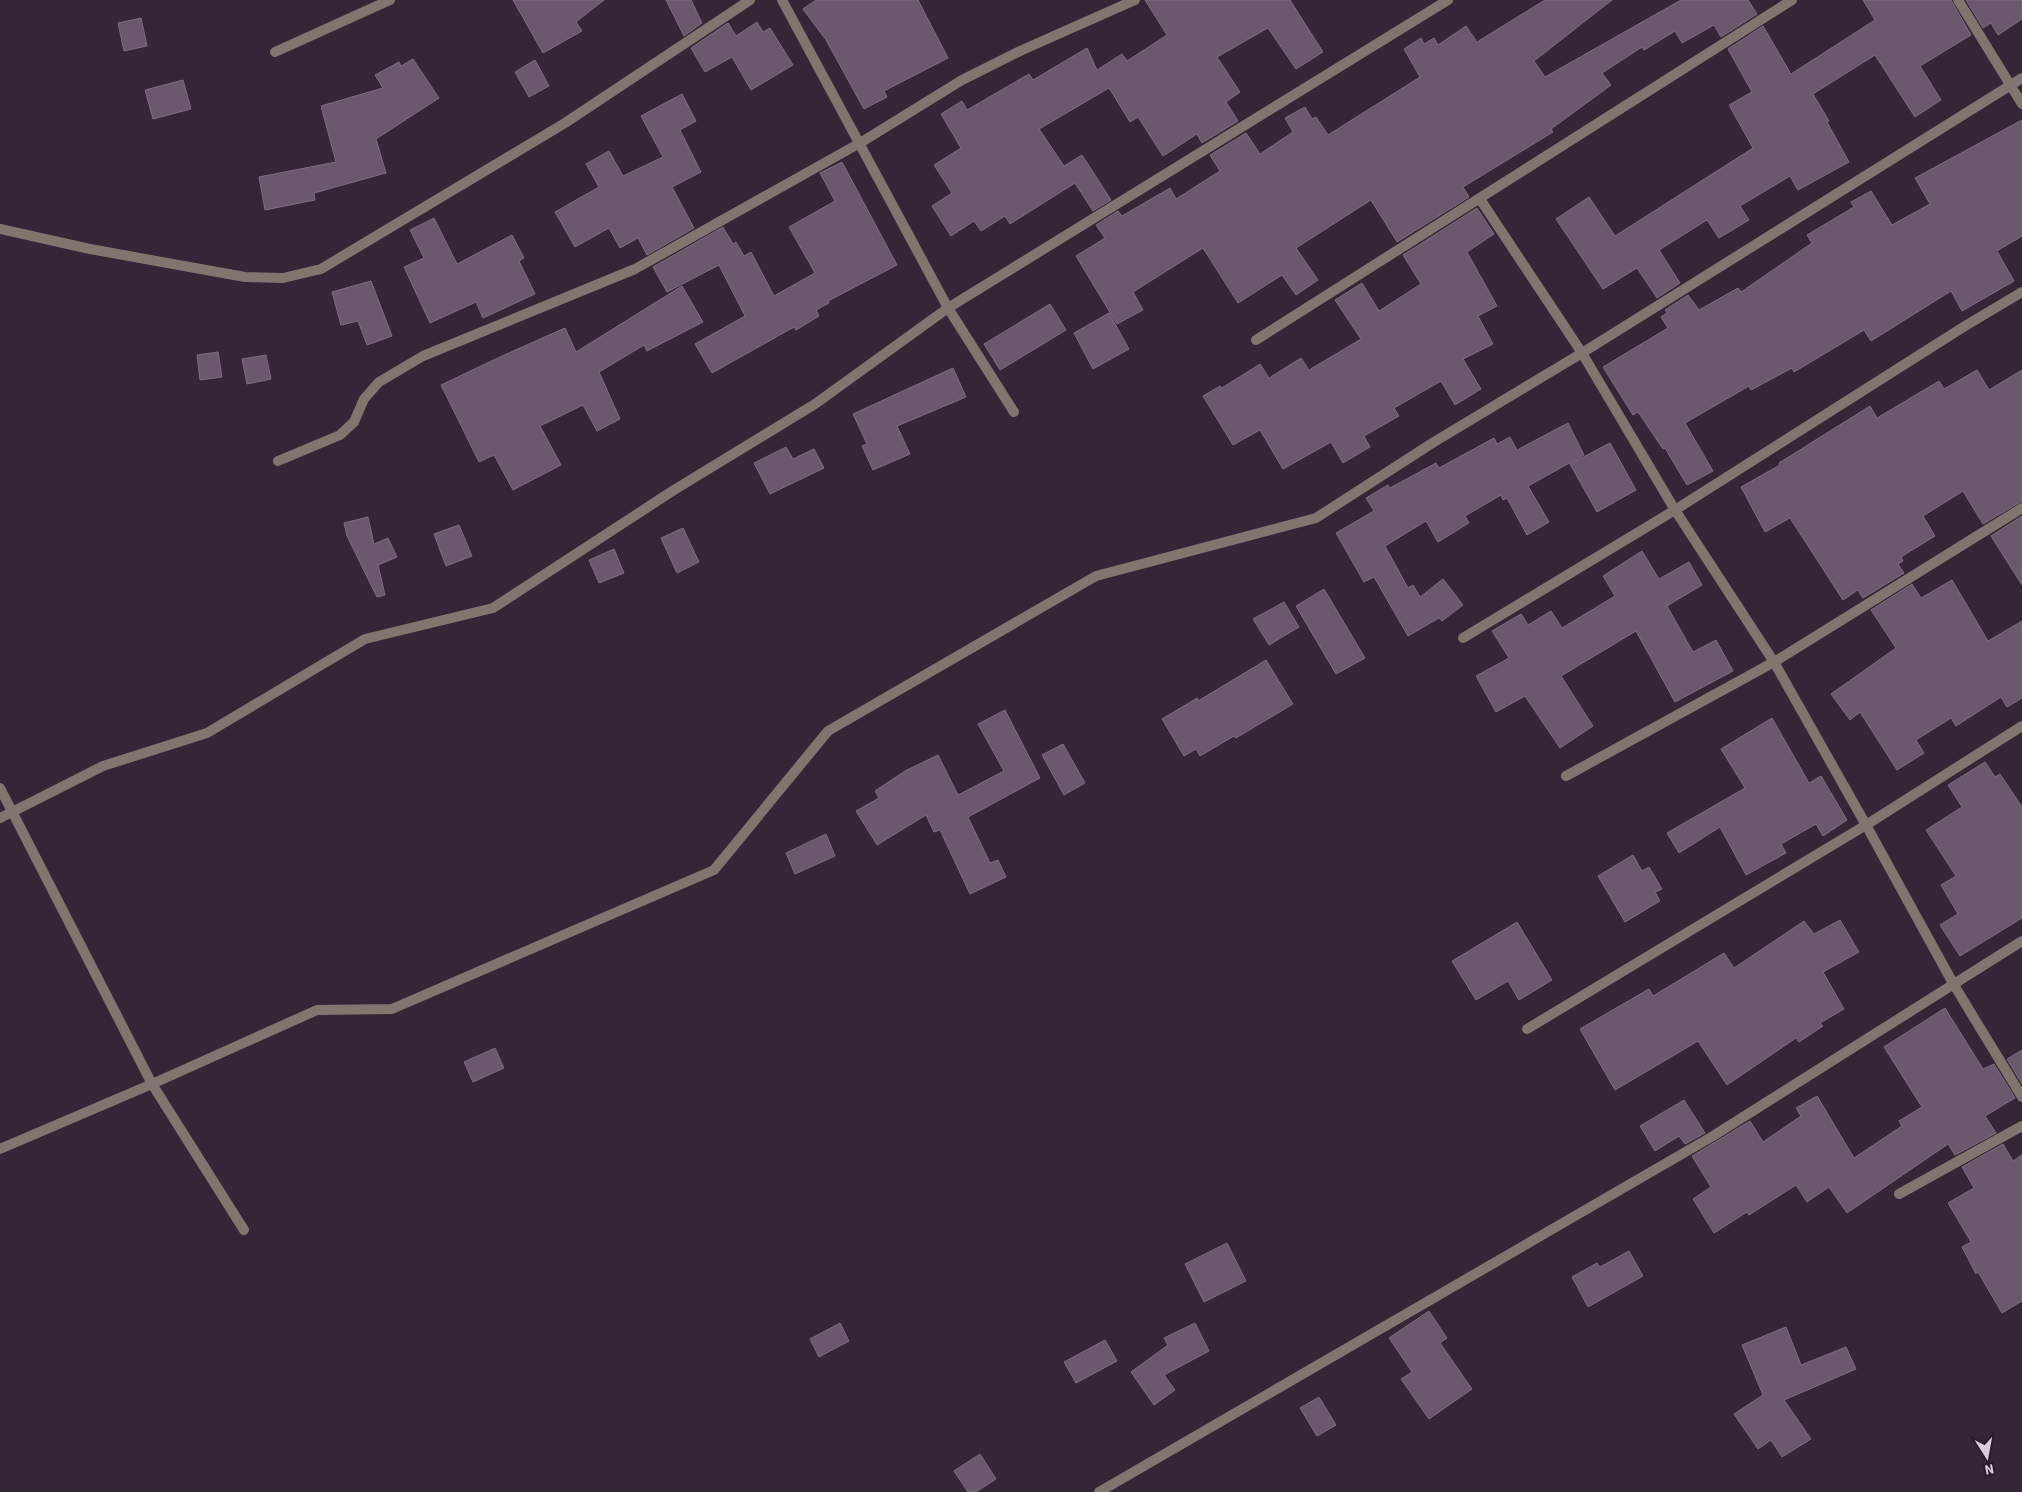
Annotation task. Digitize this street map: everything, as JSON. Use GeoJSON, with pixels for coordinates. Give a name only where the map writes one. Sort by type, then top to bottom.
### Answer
{"type":"FeatureCollection","features":[{"type":"Feature","properties":{"kind":"street"},"geometry":{"type":"LineString","coordinates":[[275,52],[390,0]]}},
{"type":"Feature","properties":{"kind":"street"},"geometry":{"type":"LineString","coordinates":[[0,229],[90,249],[245,277],[283,278],[322,269],[565,123],[750,0]]}},
{"type":"Feature","properties":{"kind":"street"},"geometry":{"type":"LineString","coordinates":[[782,0],[948,308],[1014,412]]}},
{"type":"Feature","properties":{"kind":"street"},"geometry":{"type":"LineString","coordinates":[[278,461],[340,435],[354,422],[364,399],[379,382],[423,356],[635,269],[860,143],[962,80],[1020,51],[1135,0]]}},
{"type":"Feature","properties":{"kind":"street"},"geometry":{"type":"LineString","coordinates":[[0,818],[103,766],[207,733],[366,639],[494,608],[674,490],[815,404],[948,308],[1448,0]]}},
{"type":"Feature","properties":{"kind":"street"},"geometry":{"type":"LineString","coordinates":[[1256,340],[1792,0]]}},
{"type":"Feature","properties":{"kind":"street"},"geometry":{"type":"LineString","coordinates":[[1958,0],[2022,104]]}},
{"type":"Feature","properties":{"kind":"street"},"geometry":{"type":"LineString","coordinates":[[0,1149],[152,1084],[317,1010],[392,1009],[714,870],[828,731],[1096,576],[1316,518],[1434,442],[1582,353],[2022,78]]}},
{"type":"Feature","properties":{"kind":"street"},"geometry":{"type":"LineString","coordinates":[[1480,199],[1582,353],[1676,510],[1774,662],[1954,985],[2022,1097]]}},
{"type":"Feature","properties":{"kind":"street"},"geometry":{"type":"LineString","coordinates":[[1464,638],[1676,510],[1965,326],[2022,292]]}},
{"type":"Feature","properties":{"kind":"street"},"geometry":{"type":"LineString","coordinates":[[1566,776],[1774,662],[2022,508]]}},
{"type":"Feature","properties":{"kind":"street"},"geometry":{"type":"LineString","coordinates":[[1527,1029],[1866,825],[2022,726]]}},
{"type":"Feature","properties":{"kind":"street"},"geometry":{"type":"LineString","coordinates":[[0,788],[152,1084],[244,1230]]}},
{"type":"Feature","properties":{"kind":"street"},"geometry":{"type":"LineString","coordinates":[[1100,1492],[1713,1136],[2022,941]]}},
{"type":"Feature","properties":{"kind":"street"},"geometry":{"type":"LineString","coordinates":[[1899,1194],[2022,1126]]}},
{"type":"Feature","properties":{"kind":"building"},"geometry":{"type":"Polygon","coordinates":[[[513,0],[604,0],[576,22],[582,31],[543,53],[513,0]]]}},
{"type":"Feature","properties":{"kind":"building"},"geometry":{"type":"Polygon","coordinates":[[[666,0],[691,0],[702,23],[684,36],[666,0]]]}},
{"type":"Feature","properties":{"kind":"building"},"geometry":{"type":"Polygon","coordinates":[[[816,0],[918,0],[948,58],[884,91],[887,97],[864,109],[826,40],[803,9],[816,0]]]}},
{"type":"Feature","properties":{"kind":"building"},"geometry":{"type":"Polygon","coordinates":[[[1145,0],[1290,0],[1323,52],[1296,69],[1268,28],[1217,57],[1240,92],[1226,102],[1238,121],[1202,143],[1197,134],[1163,156],[1138,117],[1130,122],[1109,88],[1039,129],[1064,166],[1082,155],[1111,200],[1093,211],[1075,183],[1010,224],[1005,216],[981,231],[974,221],[951,236],[932,206],[952,193],[934,165],[961,148],[941,114],[962,101],[967,110],[1029,74],[1033,80],[1087,48],[1097,70],[1122,54],[1127,61],[1167,35],[1145,0]]]}},
{"type":"Feature","properties":{"kind":"building"},"geometry":{"type":"Polygon","coordinates":[[[1545,0],[1612,0],[1534,61],[1545,77],[1681,0],[1748,0],[1757,14],[1721,37],[1714,25],[1682,43],[1675,31],[1644,50],[1642,47],[1602,73],[1611,85],[1551,129],[1553,132],[1463,187],[1469,197],[1397,242],[1371,200],[1296,248],[1318,280],[1296,295],[1282,275],[1238,303],[1203,248],[1133,292],[1143,310],[1117,324],[1076,256],[1105,238],[1096,225],[1118,211],[1122,216],[1170,188],[1176,199],[1220,171],[1210,155],[1246,133],[1260,154],[1293,132],[1285,118],[1305,107],[1312,119],[1316,117],[1328,135],[1420,77],[1404,49],[1421,38],[1424,44],[1434,38],[1438,45],[1466,26],[1477,42],[1545,0]]]}},
{"type":"Feature","properties":{"kind":"building"},"geometry":{"type":"Polygon","coordinates":[[[1863,0],[1951,0],[1971,35],[1920,66],[1941,100],[1915,117],[1875,55],[1813,94],[1829,121],[1827,122],[1849,162],[1798,190],[1790,176],[1740,206],[1749,220],[1719,238],[1707,220],[1659,250],[1680,283],[1657,298],[1637,268],[1603,289],[1556,219],[1589,197],[1615,236],[1753,148],[1729,105],[1752,92],[1728,49],[1763,26],[1791,74],[1875,20],[1863,0]]]}},
{"type":"Feature","properties":{"kind":"building"},"geometry":{"type":"Polygon","coordinates":[[[1966,0],[2022,0],[2022,19],[1998,35],[1991,23],[1983,28],[1966,0]]]}},
{"type":"Feature","properties":{"kind":"building"},"geometry":{"type":"Polygon","coordinates":[[[141,18],[147,46],[124,51],[118,23],[141,18]]]}},
{"type":"Feature","properties":{"kind":"building"},"geometry":{"type":"Polygon","coordinates":[[[757,22],[763,32],[770,28],[793,65],[751,90],[732,57],[705,72],[691,48],[728,23],[736,36],[757,22]]]}},
{"type":"Feature","properties":{"kind":"building"},"geometry":{"type":"Polygon","coordinates":[[[413,59],[439,98],[376,139],[386,173],[314,193],[315,200],[265,210],[259,177],[336,162],[321,106],[383,88],[375,75],[399,62],[401,66],[413,59]]]}},
{"type":"Feature","properties":{"kind":"building"},"geometry":{"type":"Polygon","coordinates":[[[535,60],[549,86],[529,97],[515,72],[535,60]]]}},
{"type":"Feature","properties":{"kind":"building"},"geometry":{"type":"Polygon","coordinates":[[[183,80],[191,109],[153,119],[145,90],[183,80]]]}},
{"type":"Feature","properties":{"kind":"building"},"geometry":{"type":"Polygon","coordinates":[[[682,94],[696,121],[680,130],[701,172],[672,187],[694,228],[647,255],[638,238],[620,248],[609,228],[575,247],[555,212],[599,187],[586,164],[609,151],[623,176],[663,157],[641,116],[682,94]]]}},
{"type":"Feature","properties":{"kind":"building"},"geometry":{"type":"Polygon","coordinates":[[[2022,120],[2022,236],[1997,251],[2014,281],[1962,311],[1951,291],[1871,341],[1864,330],[1794,372],[1792,368],[1751,390],[1749,386],[1685,423],[1713,471],[1687,485],[1665,448],[1663,449],[1638,412],[1633,415],[1603,367],[1668,328],[1661,317],[1667,313],[1665,310],[1688,295],[1699,310],[1738,288],[1741,292],[1812,243],[1807,235],[1854,207],[1851,202],[1871,191],[1892,225],[1930,204],[1915,178],[2022,120]]]}},
{"type":"Feature","properties":{"kind":"building"},"geometry":{"type":"Polygon","coordinates":[[[842,162],[897,265],[828,301],[829,303],[816,310],[819,316],[796,330],[794,327],[712,373],[695,344],[745,316],[719,265],[667,292],[653,267],[723,227],[733,244],[736,242],[744,256],[751,252],[774,296],[815,273],[789,227],[835,201],[820,173],[842,162]]]}},
{"type":"Feature","properties":{"kind":"building"},"geometry":{"type":"Polygon","coordinates":[[[1477,208],[1494,234],[1467,252],[1497,306],[1478,316],[1493,344],[1463,359],[1481,389],[1455,405],[1441,381],[1394,408],[1399,416],[1364,436],[1370,447],[1343,463],[1331,442],[1283,469],[1260,430],[1233,445],[1203,396],[1220,386],[1222,388],[1260,364],[1269,378],[1301,358],[1309,370],[1361,339],[1335,300],[1362,283],[1379,311],[1421,284],[1403,255],[1477,208]]]}},
{"type":"Feature","properties":{"kind":"building"},"geometry":{"type":"Polygon","coordinates":[[[434,218],[457,264],[512,235],[524,258],[519,261],[535,294],[483,318],[476,302],[430,323],[404,267],[424,258],[410,230],[434,218]]]}},
{"type":"Feature","properties":{"kind":"building"},"geometry":{"type":"Polygon","coordinates":[[[371,281],[392,336],[367,345],[358,321],[341,325],[332,292],[371,281]]]}},
{"type":"Feature","properties":{"kind":"building"},"geometry":{"type":"Polygon","coordinates":[[[682,286],[703,322],[647,351],[644,345],[599,372],[620,419],[597,431],[583,405],[540,426],[561,465],[513,490],[494,455],[479,462],[441,385],[565,328],[576,352],[682,286]]]}},
{"type":"Feature","properties":{"kind":"building"},"geometry":{"type":"Polygon","coordinates":[[[1050,304],[1066,330],[1000,370],[984,344],[1050,304]]]}},
{"type":"Feature","properties":{"kind":"building"},"geometry":{"type":"Polygon","coordinates":[[[1109,313],[1129,349],[1093,369],[1074,333],[1109,313]]]}},
{"type":"Feature","properties":{"kind":"building"},"geometry":{"type":"Polygon","coordinates":[[[218,352],[222,377],[200,380],[197,355],[218,352]]]}},
{"type":"Feature","properties":{"kind":"building"},"geometry":{"type":"Polygon","coordinates":[[[266,355],[271,379],[247,384],[242,359],[266,355]]]}},
{"type":"Feature","properties":{"kind":"building"},"geometry":{"type":"Polygon","coordinates":[[[953,368],[966,397],[897,426],[910,454],[873,470],[862,446],[867,444],[853,414],[953,368]]]}},
{"type":"Feature","properties":{"kind":"building"},"geometry":{"type":"Polygon","coordinates":[[[1977,370],[1989,390],[2022,370],[2022,501],[1983,524],[1963,491],[1923,516],[1935,536],[1901,557],[1903,561],[1898,564],[1904,573],[1863,598],[1858,590],[1843,600],[1790,518],[1765,532],[1741,487],[1780,465],[1779,463],[1870,406],[1877,418],[1939,381],[1944,389],[1977,370]]]}},
{"type":"Feature","properties":{"kind":"building"},"geometry":{"type":"Polygon","coordinates":[[[1568,423],[1584,455],[1528,486],[1549,522],[1527,535],[1507,498],[1503,500],[1501,495],[1465,516],[1469,523],[1438,542],[1426,521],[1385,546],[1408,588],[1413,585],[1420,597],[1443,579],[1463,605],[1442,621],[1439,618],[1408,636],[1374,577],[1364,582],[1336,533],[1374,511],[1366,498],[1388,485],[1390,488],[1436,463],[1439,468],[1494,438],[1497,444],[1510,437],[1517,450],[1568,423]]]}},
{"type":"Feature","properties":{"kind":"building"},"geometry":{"type":"Polygon","coordinates":[[[1610,443],[1636,490],[1597,512],[1570,464],[1610,443]]]}},
{"type":"Feature","properties":{"kind":"building"},"geometry":{"type":"Polygon","coordinates":[[[786,447],[793,459],[814,449],[824,468],[770,494],[754,463],[786,447]]]}},
{"type":"Feature","properties":{"kind":"building"},"geometry":{"type":"Polygon","coordinates":[[[2022,516],[2022,585],[1991,536],[2022,516]]]}},
{"type":"Feature","properties":{"kind":"building"},"geometry":{"type":"Polygon","coordinates":[[[368,517],[374,544],[388,538],[397,557],[378,565],[385,595],[377,597],[347,536],[344,523],[368,517]]]}},
{"type":"Feature","properties":{"kind":"building"},"geometry":{"type":"Polygon","coordinates":[[[459,525],[472,556],[446,566],[434,534],[459,525]]]}},
{"type":"Feature","properties":{"kind":"building"},"geometry":{"type":"Polygon","coordinates":[[[683,528],[699,562],[677,573],[661,538],[683,528]]]}},
{"type":"Feature","properties":{"kind":"building"},"geometry":{"type":"Polygon","coordinates":[[[614,549],[624,573],[599,583],[589,560],[614,549]]]}},
{"type":"Feature","properties":{"kind":"building"},"geometry":{"type":"Polygon","coordinates":[[[1642,551],[1659,579],[1689,562],[1702,585],[1667,606],[1693,652],[1716,640],[1733,671],[1675,702],[1636,631],[1561,676],[1593,726],[1560,748],[1525,696],[1496,712],[1476,676],[1509,658],[1492,631],[1521,614],[1528,625],[1551,611],[1562,628],[1615,596],[1603,576],[1642,551]]]}},
{"type":"Feature","properties":{"kind":"building"},"geometry":{"type":"Polygon","coordinates":[[[1952,580],[1988,641],[2022,621],[2022,698],[2007,707],[2001,697],[1956,726],[1951,718],[1916,740],[1924,753],[1897,770],[1860,712],[1850,720],[1831,694],[1896,648],[1871,610],[1912,584],[1921,598],[1952,580]]]}},
{"type":"Feature","properties":{"kind":"building"},"geometry":{"type":"Polygon","coordinates":[[[1324,589],[1365,658],[1336,674],[1296,606],[1324,589]]]}},
{"type":"Feature","properties":{"kind":"building"},"geometry":{"type":"Polygon","coordinates":[[[1284,602],[1299,627],[1269,645],[1253,619],[1284,602]]]}},
{"type":"Feature","properties":{"kind":"building"},"geometry":{"type":"Polygon","coordinates":[[[1266,660],[1293,704],[1236,738],[1234,736],[1200,756],[1196,749],[1184,756],[1162,719],[1197,698],[1198,701],[1266,660]]]}},
{"type":"Feature","properties":{"kind":"building"},"geometry":{"type":"Polygon","coordinates":[[[1005,710],[1040,778],[968,817],[990,863],[998,860],[1006,877],[970,894],[940,830],[934,832],[926,815],[877,845],[856,811],[879,798],[875,791],[905,771],[938,755],[958,795],[1004,771],[978,724],[1005,710]]]}},
{"type":"Feature","properties":{"kind":"building"},"geometry":{"type":"Polygon","coordinates":[[[1772,718],[1809,783],[1821,776],[1847,820],[1823,836],[1816,824],[1781,844],[1786,853],[1746,875],[1720,827],[1679,853],[1667,833],[1745,788],[1721,749],[1772,718]]]}},
{"type":"Feature","properties":{"kind":"building"},"geometry":{"type":"Polygon","coordinates":[[[1063,744],[1085,783],[1064,795],[1042,755],[1063,744]]]}},
{"type":"Feature","properties":{"kind":"building"},"geometry":{"type":"Polygon","coordinates":[[[1985,762],[1995,777],[2000,774],[2022,807],[2022,918],[1960,956],[1940,925],[1958,914],[1941,885],[1956,876],[1926,830],[1962,807],[1948,785],[1985,762]]]}},
{"type":"Feature","properties":{"kind":"building"},"geometry":{"type":"Polygon","coordinates":[[[826,834],[835,856],[795,874],[786,853],[826,834]]]}},
{"type":"Feature","properties":{"kind":"building"},"geometry":{"type":"Polygon","coordinates":[[[1633,855],[1642,871],[1649,867],[1662,889],[1655,892],[1660,901],[1625,922],[1598,876],[1633,855]]]}},
{"type":"Feature","properties":{"kind":"building"},"geometry":{"type":"Polygon","coordinates":[[[1840,920],[1859,952],[1823,972],[1844,1009],[1820,1023],[1823,1026],[1799,1042],[1796,1038],[1727,1085],[1698,1041],[1615,1090],[1580,1029],[1649,989],[1653,996],[1724,953],[1734,968],[1804,921],[1814,934],[1840,920]]]}},
{"type":"Feature","properties":{"kind":"building"},"geometry":{"type":"Polygon","coordinates":[[[1517,922],[1552,980],[1519,1000],[1508,981],[1476,1000],[1452,961],[1517,922]]]}},
{"type":"Feature","properties":{"kind":"building"},"geometry":{"type":"Polygon","coordinates":[[[1945,1008],[1983,1069],[1994,1064],[2015,1098],[1985,1116],[1996,1133],[1955,1155],[1948,1144],[1847,1213],[1829,1187],[1807,1202],[1796,1185],[1749,1215],[1747,1212],[1714,1233],[1693,1199],[1711,1187],[1692,1156],[1750,1121],[1763,1142],[1801,1116],[1796,1108],[1817,1096],[1854,1158],[1902,1126],[1899,1121],[1922,1107],[1884,1047],[1945,1008]]]}},
{"type":"Feature","properties":{"kind":"building"},"geometry":{"type":"Polygon","coordinates":[[[495,1048],[504,1068],[473,1082],[464,1062],[495,1048]]]}},
{"type":"Feature","properties":{"kind":"building"},"geometry":{"type":"Polygon","coordinates":[[[2022,1050],[2022,1084],[2007,1059],[2022,1050]]]}},
{"type":"Feature","properties":{"kind":"building"},"geometry":{"type":"Polygon","coordinates":[[[1684,1100],[1705,1133],[1685,1144],[1679,1136],[1655,1151],[1640,1126],[1684,1100]]]}},
{"type":"Feature","properties":{"kind":"building"},"geometry":{"type":"Polygon","coordinates":[[[2003,1144],[2013,1161],[2022,1155],[2022,1301],[2002,1313],[1978,1272],[1976,1274],[1962,1247],[1971,1242],[1948,1203],[1974,1188],[1962,1167],[2003,1144]]]}},
{"type":"Feature","properties":{"kind":"building"},"geometry":{"type":"Polygon","coordinates":[[[1227,1243],[1246,1281],[1204,1302],[1185,1264],[1227,1243]]]}},
{"type":"Feature","properties":{"kind":"building"},"geometry":{"type":"Polygon","coordinates":[[[1629,1251],[1643,1276],[1588,1307],[1572,1277],[1597,1263],[1600,1267],[1629,1251]]]}},
{"type":"Feature","properties":{"kind":"building"},"geometry":{"type":"Polygon","coordinates":[[[1429,1311],[1447,1338],[1440,1343],[1472,1389],[1429,1419],[1401,1379],[1412,1372],[1389,1338],[1429,1311]]]}},
{"type":"Feature","properties":{"kind":"building"},"geometry":{"type":"Polygon","coordinates":[[[840,1323],[849,1341],[819,1357],[810,1339],[840,1323]]]}},
{"type":"Feature","properties":{"kind":"building"},"geometry":{"type":"Polygon","coordinates":[[[1195,1323],[1209,1351],[1164,1375],[1175,1390],[1154,1405],[1131,1372],[1168,1345],[1164,1338],[1195,1323]]]}},
{"type":"Feature","properties":{"kind":"building"},"geometry":{"type":"Polygon","coordinates":[[[1786,1327],[1801,1365],[1846,1347],[1856,1369],[1784,1400],[1811,1439],[1782,1457],[1771,1440],[1758,1449],[1734,1414],[1763,1395],[1742,1345],[1786,1327]]]}},
{"type":"Feature","properties":{"kind":"building"},"geometry":{"type":"Polygon","coordinates":[[[1105,1340],[1117,1361],[1076,1383],[1064,1362],[1105,1340]]]}},
{"type":"Feature","properties":{"kind":"building"},"geometry":{"type":"Polygon","coordinates":[[[1319,1397],[1336,1425],[1317,1436],[1300,1408],[1319,1397]]]}},
{"type":"Feature","properties":{"kind":"building"},"geometry":{"type":"Polygon","coordinates":[[[980,1454],[996,1479],[976,1492],[968,1492],[954,1471],[980,1454]]]}}]}
